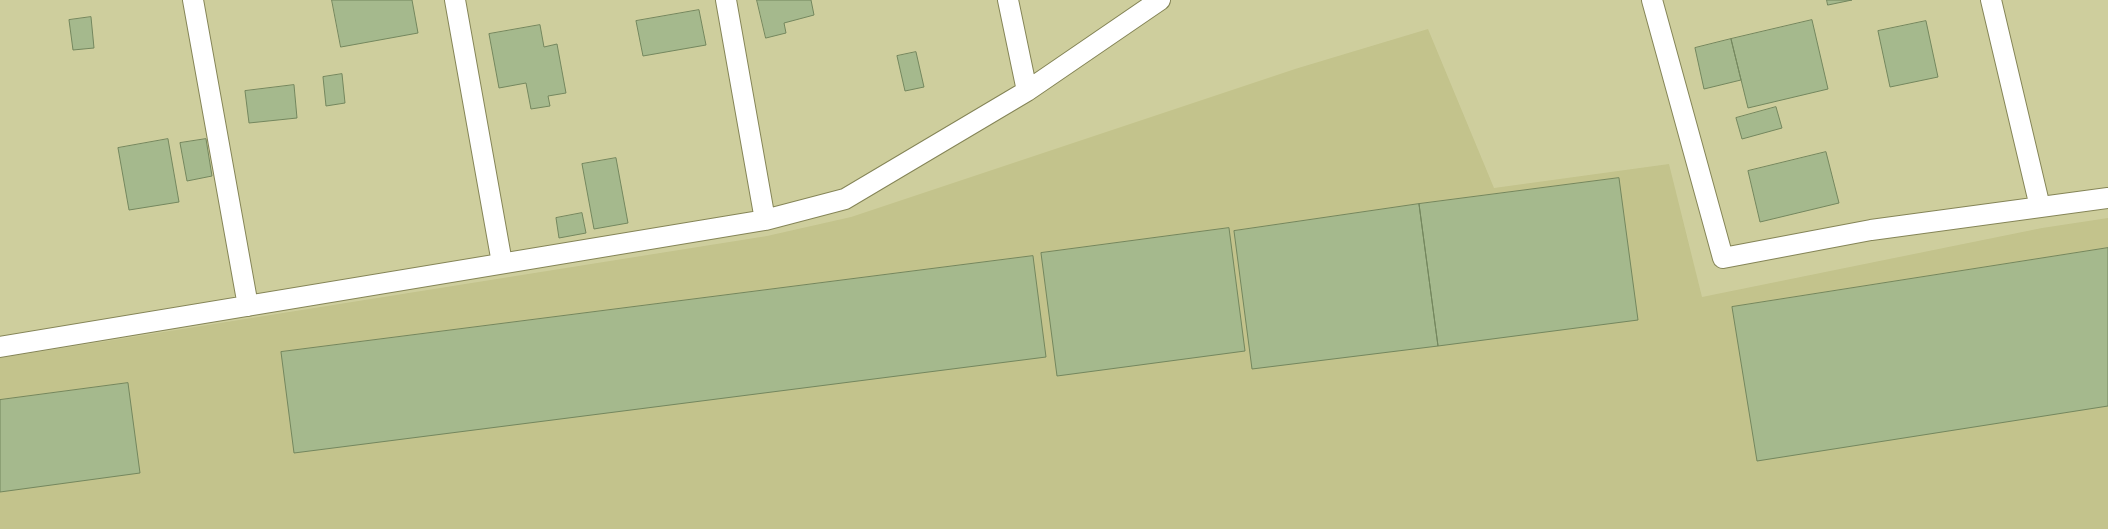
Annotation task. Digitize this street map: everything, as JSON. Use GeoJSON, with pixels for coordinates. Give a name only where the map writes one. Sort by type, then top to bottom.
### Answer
{"type":"FeatureCollection","features":[{"type":"Feature","properties":{"kind":"lane"},"geometry":{"type":"LineString","coordinates":[[193,0],[248,306]]}},
{"type":"Feature","properties":{"kind":"lane"},"geometry":{"type":"LineString","coordinates":[[455,0],[502,263]]}},
{"type":"Feature","properties":{"kind":"lane"},"geometry":{"type":"LineString","coordinates":[[726,0],[765,220]]}},
{"type":"Feature","properties":{"kind":"lane"},"geometry":{"type":"LineString","coordinates":[[1008,0],[1027,90]]}},
{"type":"Feature","properties":{"kind":"lane"},"geometry":{"type":"LineString","coordinates":[[0,347],[765,220],[845,199],[1027,90],[1160,0]]}},
{"type":"Feature","properties":{"kind":"lane"},"geometry":{"type":"LineString","coordinates":[[1652,0],[1723,258],[1871,230],[2108,198]]}},
{"type":"Feature","properties":{"kind":"lane"},"geometry":{"type":"LineString","coordinates":[[1991,0],[2040,207]]}},
{"type":"Feature","properties":{"kind":"shaded area"},"geometry":{"type":"Polygon","coordinates":[[[1428,29],[1494,188],[1669,164],[1702,297],[2042,228],[2108,218],[2108,529],[0,529],[0,358],[767,236],[851,217],[1295,69],[1428,29]]]}},
{"type":"Feature","properties":{"kind":"building"},"geometry":{"type":"Polygon","coordinates":[[[332,0],[412,0],[418,33],[341,47],[332,0]]]}},
{"type":"Feature","properties":{"kind":"building"},"geometry":{"type":"Polygon","coordinates":[[[757,0],[811,0],[814,15],[784,23],[786,33],[766,38],[757,0]]]}},
{"type":"Feature","properties":{"kind":"building"},"geometry":{"type":"Polygon","coordinates":[[[1827,0],[1852,0],[1828,5],[1827,0]]]}},
{"type":"Feature","properties":{"kind":"building"},"geometry":{"type":"Polygon","coordinates":[[[699,10],[706,45],[643,56],[636,21],[699,10]]]}},
{"type":"Feature","properties":{"kind":"building"},"geometry":{"type":"Polygon","coordinates":[[[91,17],[94,48],[73,50],[69,20],[91,17]]]}},
{"type":"Feature","properties":{"kind":"building"},"geometry":{"type":"Polygon","coordinates":[[[1812,20],[1828,89],[1748,108],[1731,39],[1812,20]]]}},
{"type":"Feature","properties":{"kind":"building"},"geometry":{"type":"Polygon","coordinates":[[[1926,21],[1938,77],[1890,87],[1878,31],[1926,21]]]}},
{"type":"Feature","properties":{"kind":"building"},"geometry":{"type":"Polygon","coordinates":[[[540,25],[544,47],[557,44],[566,93],[548,96],[550,106],[531,109],[526,83],[499,88],[489,34],[540,25]]]}},
{"type":"Feature","properties":{"kind":"building"},"geometry":{"type":"Polygon","coordinates":[[[1731,39],[1741,80],[1704,89],[1695,48],[1731,39]]]}},
{"type":"Feature","properties":{"kind":"building"},"geometry":{"type":"Polygon","coordinates":[[[916,52],[924,87],[905,91],[897,56],[916,52]]]}},
{"type":"Feature","properties":{"kind":"building"},"geometry":{"type":"Polygon","coordinates":[[[342,74],[345,103],[326,106],[323,77],[342,74]]]}},
{"type":"Feature","properties":{"kind":"building"},"geometry":{"type":"Polygon","coordinates":[[[294,85],[297,118],[249,123],[245,91],[294,85]]]}},
{"type":"Feature","properties":{"kind":"building"},"geometry":{"type":"Polygon","coordinates":[[[1776,107],[1782,128],[1742,139],[1736,118],[1776,107]]]}},
{"type":"Feature","properties":{"kind":"building"},"geometry":{"type":"Polygon","coordinates":[[[168,139],[179,202],[129,210],[118,148],[168,139]]]}},
{"type":"Feature","properties":{"kind":"building"},"geometry":{"type":"Polygon","coordinates":[[[206,139],[212,176],[187,181],[180,143],[206,139]]]}},
{"type":"Feature","properties":{"kind":"building"},"geometry":{"type":"Polygon","coordinates":[[[1826,152],[1839,203],[1760,222],[1748,171],[1826,152]]]}},
{"type":"Feature","properties":{"kind":"building"},"geometry":{"type":"Polygon","coordinates":[[[616,158],[628,223],[594,229],[582,164],[616,158]]]}},
{"type":"Feature","properties":{"kind":"building"},"geometry":{"type":"Polygon","coordinates":[[[1619,178],[1638,320],[1438,346],[1419,204],[1619,178]]]}},
{"type":"Feature","properties":{"kind":"building"},"geometry":{"type":"Polygon","coordinates":[[[1419,204],[1438,346],[1252,369],[1234,231],[1419,204]]]}},
{"type":"Feature","properties":{"kind":"building"},"geometry":{"type":"Polygon","coordinates":[[[582,213],[586,233],[559,238],[556,218],[582,213]]]}},
{"type":"Feature","properties":{"kind":"building"},"geometry":{"type":"Polygon","coordinates":[[[1229,228],[1245,351],[1057,376],[1041,253],[1229,228]]]}},
{"type":"Feature","properties":{"kind":"building"},"geometry":{"type":"Polygon","coordinates":[[[2108,248],[2108,406],[1757,461],[1732,307],[2108,248]]]}},
{"type":"Feature","properties":{"kind":"building"},"geometry":{"type":"Polygon","coordinates":[[[1033,256],[1046,357],[294,453],[281,352],[1033,256]]]}},
{"type":"Feature","properties":{"kind":"building"},"geometry":{"type":"Polygon","coordinates":[[[128,383],[140,473],[0,492],[0,400],[128,383]]]}}]}
